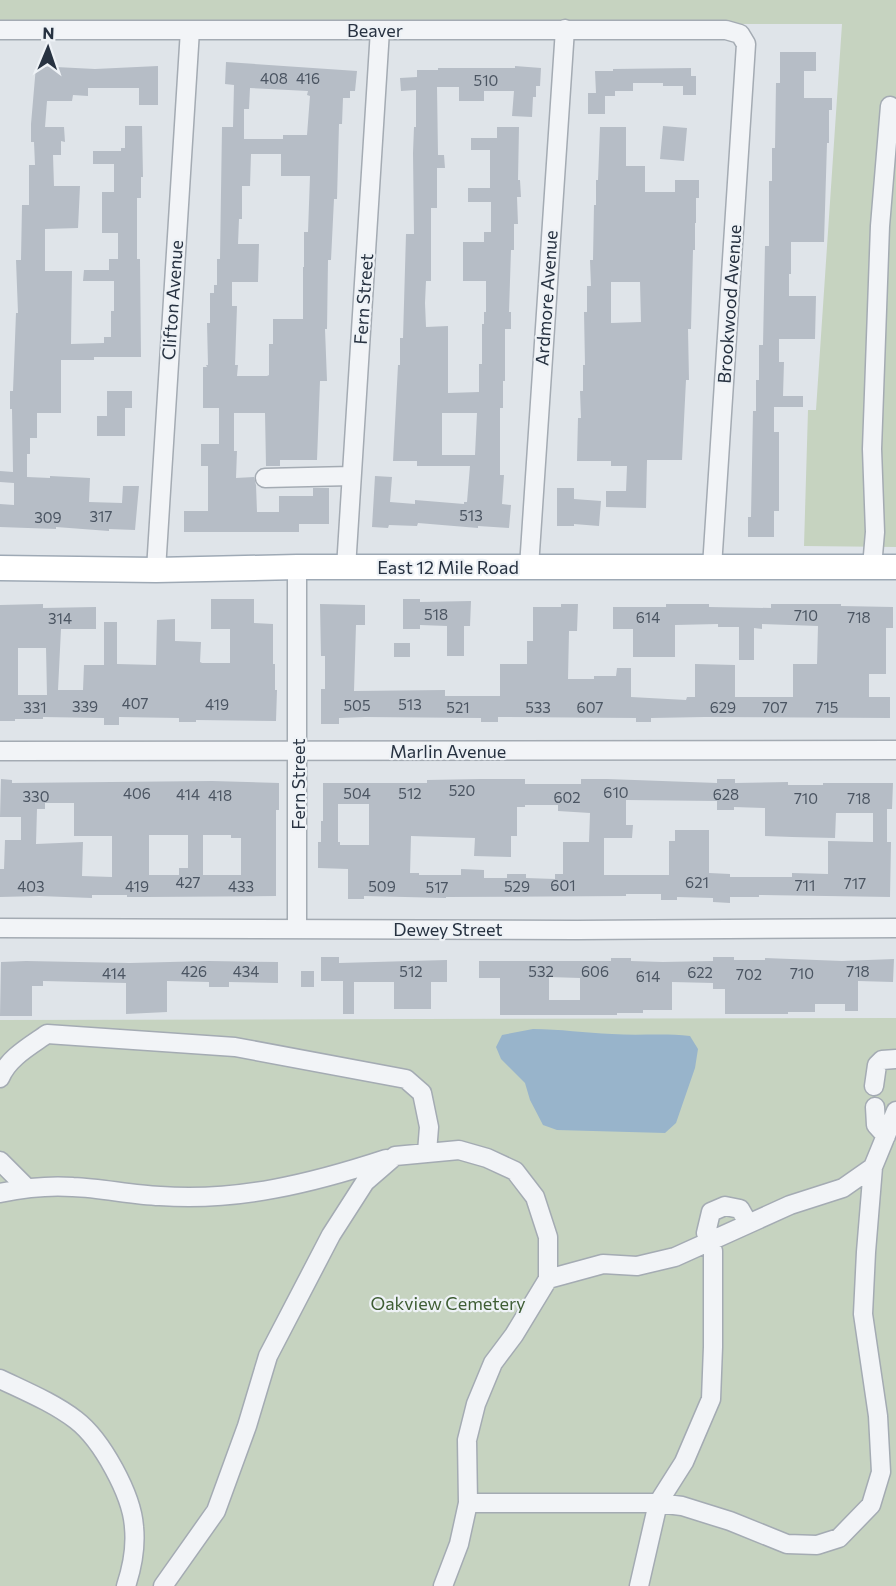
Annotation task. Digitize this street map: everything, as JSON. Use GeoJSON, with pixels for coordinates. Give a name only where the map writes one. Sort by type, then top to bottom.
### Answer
{"type":"FeatureCollection","features":[{"type":"Feature","properties":{"kind":"main road","name":"East 12 Mile Road"},"geometry":{"type":"LineString","coordinates":[[0,568],[156,570],[297,567],[896,567]]}},
{"type":"Feature","properties":{"kind":"street","name":"Beaver"},"geometry":{"type":"LineString","coordinates":[[0,30],[726,30],[740,34],[746,42]]}},
{"type":"Feature","properties":{"kind":"street","name":"Clifton Avenue"},"geometry":{"type":"LineString","coordinates":[[156,570],[155,548],[190,30]]}},
{"type":"Feature","properties":{"kind":"street","name":"Fern Street"},"geometry":{"type":"LineString","coordinates":[[346,568],[380,30]]}},
{"type":"Feature","properties":{"kind":"street","name":"Ardmore Avenue"},"geometry":{"type":"LineString","coordinates":[[529,567],[565,30]]}},
{"type":"Feature","properties":{"kind":"street","name":"Brookwood Avenue"},"geometry":{"type":"LineString","coordinates":[[712,567],[746,42]]}},
{"type":"Feature","properties":{"kind":"street"},"geometry":{"type":"LineString","coordinates":[[872,567],[875,532],[872,449],[880,226],[890,106]]}},
{"type":"Feature","properties":{"kind":"street"},"geometry":{"type":"LineString","coordinates":[[266,478],[351,476]]}},
{"type":"Feature","properties":{"kind":"street","name":"Fern Street"},"geometry":{"type":"LineString","coordinates":[[297,567],[297,928]]}},
{"type":"Feature","properties":{"kind":"street","name":"Marlin Avenue"},"geometry":{"type":"LineString","coordinates":[[0,751],[896,750]]}},
{"type":"Feature","properties":{"kind":"street","name":"Dewey Street"},"geometry":{"type":"LineString","coordinates":[[0,928],[577,930],[896,928]]}},
{"type":"Feature","properties":{"kind":"street"},"geometry":{"type":"LineString","coordinates":[[0,1078],[4,1068],[47,1035],[236,1047],[406,1078],[422,1093],[429,1127],[427,1152]]}},
{"type":"Feature","properties":{"kind":"street"},"geometry":{"type":"LineString","coordinates":[[874,1086],[877,1065],[882,1060],[896,1059]]}},
{"type":"Feature","properties":{"kind":"street"},"geometry":{"type":"LineString","coordinates":[[875,1107],[876,1125],[886,1136]]}},
{"type":"Feature","properties":{"kind":"street"},"geometry":{"type":"LineString","coordinates":[[468,1503],[658,1503],[682,1506],[730,1521],[787,1544],[817,1545],[839,1538],[871,1505],[880,1472],[878,1416],[863,1314],[873,1167],[896,1111]]}},
{"type":"Feature","properties":{"kind":"street"},"geometry":{"type":"LineString","coordinates":[[0,1193],[27,1188],[72,1187],[161,1197],[259,1192],[345,1173],[395,1156],[459,1150],[487,1158],[515,1172],[535,1197],[548,1237],[548,1279],[514,1335],[493,1363],[476,1404],[467,1440],[468,1503],[459,1544],[443,1586]]}},
{"type":"Feature","properties":{"kind":"street"},"geometry":{"type":"LineString","coordinates":[[163,1586],[216,1511],[247,1426],[268,1356],[331,1235],[364,1182],[395,1156]]}},
{"type":"Feature","properties":{"kind":"street"},"geometry":{"type":"LineString","coordinates":[[0,1161],[27,1188]]}},
{"type":"Feature","properties":{"kind":"street"},"geometry":{"type":"LineString","coordinates":[[548,1279],[603,1263],[637,1266],[675,1257],[790,1205],[843,1188],[873,1167]]}},
{"type":"Feature","properties":{"kind":"street"},"geometry":{"type":"LineString","coordinates":[[639,1586],[658,1503],[684,1462],[711,1399],[713,1251],[706,1233],[711,1212],[725,1206],[740,1209],[748,1223]]}},
{"type":"Feature","properties":{"kind":"street"},"geometry":{"type":"LineString","coordinates":[[0,1379],[78,1421],[102,1450],[122,1482],[134,1527],[132,1567],[126,1586]]}},
{"type":"Feature","properties":{"kind":"green space"},"geometry":{"type":"Polygon","coordinates":[[[0,0],[896,0],[896,547],[804,546],[808,410],[816,410],[842,24],[0,24],[0,0]]]}},
{"type":"Feature","properties":{"kind":"green space","name":"Oakview Cemetery"},"geometry":{"type":"Polygon","coordinates":[[[896,1018],[896,1586],[0,1586],[0,1020],[896,1018]]]}},
{"type":"Feature","properties":{"kind":"water"},"geometry":{"type":"Polygon","coordinates":[[[533,1029],[622,1035],[690,1036],[698,1049],[695,1068],[676,1123],[665,1133],[557,1130],[543,1125],[530,1100],[525,1083],[501,1059],[496,1047],[502,1035],[533,1029]]]}},
{"type":"Feature","properties":{"kind":"building"},"geometry":{"type":"Polygon","coordinates":[[[780,52],[816,52],[816,71],[804,71],[804,98],[832,98],[832,110],[829,110],[829,143],[827,143],[824,242],[791,242],[789,296],[816,296],[815,339],[779,339],[779,362],[784,362],[783,396],[803,396],[803,407],[774,407],[774,432],[779,432],[779,511],[774,511],[774,537],[748,537],[748,517],[751,517],[753,411],[756,411],[756,380],[759,380],[759,345],[763,345],[765,246],[769,246],[769,181],[772,181],[772,148],[775,148],[776,83],[780,83],[780,52]]]}},
{"type":"Feature","properties":{"kind":"building"},"geometry":{"type":"Polygon","coordinates":[[[226,62],[357,71],[355,91],[350,91],[350,98],[343,98],[342,124],[339,124],[337,199],[334,199],[331,260],[328,260],[327,329],[325,329],[327,381],[320,381],[317,460],[280,460],[280,466],[266,466],[265,413],[234,413],[234,451],[237,451],[236,478],[254,477],[257,512],[279,512],[279,496],[313,496],[313,488],[329,488],[329,524],[299,524],[299,532],[184,532],[184,511],[208,511],[208,466],[201,466],[201,444],[219,444],[219,408],[203,408],[203,367],[208,365],[207,323],[210,323],[210,293],[214,293],[214,285],[217,285],[217,259],[220,259],[222,127],[233,127],[234,85],[225,84],[226,62]],[[250,88],[249,109],[244,109],[244,139],[283,139],[283,135],[307,135],[310,96],[307,95],[308,91],[250,88]],[[251,154],[250,186],[242,186],[242,219],[239,219],[238,244],[259,244],[258,282],[232,282],[232,306],[237,306],[235,365],[238,365],[237,376],[267,376],[269,375],[269,344],[273,344],[273,319],[303,319],[304,232],[308,232],[310,176],[281,176],[281,154],[251,154]]]}},
{"type":"Feature","properties":{"kind":"building"},"geometry":{"type":"Polygon","coordinates":[[[36,66],[95,69],[158,66],[158,105],[139,105],[139,88],[88,88],[88,96],[73,95],[72,101],[47,101],[45,127],[64,127],[65,142],[61,141],[61,155],[53,155],[54,186],[80,186],[78,228],[45,229],[45,271],[72,271],[71,344],[104,343],[104,337],[111,337],[111,311],[114,311],[114,281],[83,281],[84,270],[109,270],[109,259],[118,259],[118,233],[102,233],[102,192],[114,192],[114,164],[93,164],[93,151],[121,151],[121,148],[125,148],[125,126],[142,126],[143,177],[141,177],[141,198],[137,198],[141,357],[61,360],[61,413],[37,413],[37,438],[30,438],[30,454],[27,454],[27,477],[90,478],[89,502],[122,503],[123,486],[139,486],[135,530],[0,527],[0,504],[14,505],[14,483],[0,482],[0,471],[13,472],[10,391],[13,391],[16,313],[18,313],[16,260],[21,260],[22,205],[29,205],[29,165],[35,165],[31,124],[36,66]]]}},
{"type":"Feature","properties":{"kind":"building"},"geometry":{"type":"Polygon","coordinates":[[[515,66],[541,68],[540,86],[536,86],[536,97],[533,97],[532,117],[512,116],[514,91],[484,91],[484,101],[459,101],[459,87],[437,87],[438,155],[444,155],[445,168],[437,168],[437,208],[431,208],[431,281],[426,281],[425,303],[426,327],[448,326],[448,393],[479,392],[482,324],[484,324],[484,312],[486,312],[486,281],[463,281],[463,242],[484,242],[484,232],[491,232],[491,202],[468,202],[468,188],[490,188],[490,150],[471,150],[471,138],[497,138],[497,127],[519,127],[518,180],[520,180],[521,197],[517,197],[518,224],[514,224],[514,250],[511,250],[509,312],[511,312],[511,329],[505,329],[505,381],[503,381],[503,408],[500,408],[500,475],[504,475],[502,504],[511,505],[509,528],[418,523],[417,526],[372,527],[375,476],[392,477],[390,502],[415,504],[415,500],[464,504],[467,502],[470,466],[417,466],[417,461],[393,461],[400,338],[403,338],[406,234],[414,234],[413,153],[414,127],[416,127],[416,90],[401,91],[400,78],[417,77],[417,70],[438,70],[438,68],[515,68],[515,66]],[[442,413],[442,455],[475,455],[477,413],[442,413]]]}},
{"type":"Feature","properties":{"kind":"building"},"geometry":{"type":"Polygon","coordinates":[[[691,68],[691,76],[696,76],[696,95],[683,95],[683,86],[633,83],[633,91],[615,91],[615,96],[605,96],[605,114],[588,114],[588,93],[596,93],[595,71],[691,68]]]}},
{"type":"Feature","properties":{"kind":"building"},"geometry":{"type":"Polygon","coordinates":[[[663,126],[687,128],[684,161],[660,159],[663,126]]]}},
{"type":"Feature","properties":{"kind":"building"},"geometry":{"type":"Polygon","coordinates":[[[600,127],[626,127],[626,166],[645,166],[645,192],[675,192],[675,180],[699,180],[699,198],[696,198],[695,250],[693,250],[691,329],[688,329],[689,380],[686,380],[682,460],[647,460],[646,508],[606,507],[606,491],[626,491],[627,466],[611,466],[611,461],[577,461],[578,418],[581,418],[580,391],[583,391],[583,365],[585,365],[584,312],[587,312],[587,286],[591,286],[590,260],[593,260],[594,205],[596,205],[596,180],[598,180],[600,127]],[[611,282],[611,323],[641,322],[640,282],[611,282]]]}},
{"type":"Feature","properties":{"kind":"building"},"geometry":{"type":"Polygon","coordinates":[[[107,391],[132,391],[132,408],[125,408],[125,436],[97,436],[97,416],[107,416],[107,391]]]}},
{"type":"Feature","properties":{"kind":"building"},"geometry":{"type":"Polygon","coordinates":[[[557,488],[574,488],[574,499],[601,501],[599,526],[574,524],[574,526],[557,526],[557,488]]]}},
{"type":"Feature","properties":{"kind":"building"},"geometry":{"type":"Polygon","coordinates":[[[211,599],[254,599],[254,623],[273,624],[273,664],[275,664],[275,690],[277,690],[276,721],[196,720],[196,722],[179,722],[179,718],[119,717],[119,725],[104,725],[104,718],[43,717],[43,719],[0,721],[0,605],[43,604],[43,608],[96,607],[96,629],[61,629],[58,690],[83,690],[84,665],[104,665],[104,622],[117,622],[117,664],[156,665],[157,620],[175,619],[175,641],[201,642],[200,662],[230,663],[230,629],[211,629],[211,599]],[[18,648],[18,695],[47,695],[46,648],[18,648]]]}},
{"type":"Feature","properties":{"kind":"building"},"geometry":{"type":"Polygon","coordinates":[[[403,599],[420,599],[420,602],[471,601],[470,626],[464,626],[464,656],[447,656],[447,626],[420,625],[420,629],[403,629],[403,599]]]}},
{"type":"Feature","properties":{"kind":"building"},"geometry":{"type":"Polygon","coordinates":[[[320,604],[365,605],[365,625],[356,625],[354,691],[445,690],[445,696],[500,696],[500,664],[527,664],[527,641],[533,641],[533,607],[561,607],[561,604],[578,604],[577,631],[569,631],[568,679],[616,676],[617,668],[631,668],[631,697],[686,700],[687,697],[695,697],[695,664],[735,665],[735,697],[793,697],[793,664],[817,664],[818,626],[762,624],[762,629],[754,628],[754,660],[739,660],[739,627],[718,627],[718,624],[675,625],[675,657],[633,657],[633,629],[613,629],[613,607],[709,604],[709,607],[771,608],[771,604],[841,604],[841,606],[893,607],[893,628],[886,628],[886,674],[869,674],[869,697],[890,697],[890,718],[704,717],[651,718],[651,722],[636,722],[636,718],[498,717],[498,722],[481,722],[481,718],[365,717],[339,718],[339,724],[321,724],[321,689],[325,689],[325,656],[321,656],[320,604]]]}},
{"type":"Feature","properties":{"kind":"building"},"geometry":{"type":"Polygon","coordinates":[[[394,643],[410,643],[410,657],[394,657],[394,643]]]}},
{"type":"Feature","properties":{"kind":"building"},"geometry":{"type":"Polygon","coordinates":[[[1,779],[12,780],[12,783],[212,781],[279,783],[279,810],[276,810],[276,896],[0,897],[0,869],[4,869],[5,840],[21,840],[21,817],[0,817],[1,779]],[[45,803],[45,809],[37,809],[36,844],[83,842],[82,876],[112,877],[112,836],[74,836],[74,803],[45,803]],[[149,835],[149,875],[179,875],[179,868],[188,868],[188,835],[149,835]],[[203,835],[203,875],[241,875],[241,838],[231,838],[231,835],[203,835]]]}},
{"type":"Feature","properties":{"kind":"building"},"geometry":{"type":"Polygon","coordinates":[[[525,779],[525,784],[581,784],[581,779],[717,783],[717,779],[735,779],[735,783],[788,782],[788,785],[893,783],[892,809],[887,809],[887,842],[891,842],[890,897],[759,895],[759,897],[730,897],[730,903],[713,902],[713,898],[677,897],[677,900],[661,900],[661,894],[446,898],[364,896],[364,899],[348,899],[348,869],[318,868],[318,842],[321,842],[321,821],[323,821],[323,783],[427,783],[427,780],[525,779]],[[626,800],[626,825],[633,825],[632,838],[604,838],[604,875],[669,875],[669,841],[675,841],[675,830],[709,830],[709,873],[730,874],[730,877],[792,877],[792,873],[828,874],[828,841],[873,842],[873,813],[836,813],[835,838],[765,836],[765,808],[734,807],[734,810],[717,810],[717,801],[626,800]],[[338,804],[338,842],[340,845],[369,845],[369,804],[338,804]],[[525,805],[525,807],[517,807],[517,836],[511,836],[511,857],[474,856],[475,838],[411,836],[410,873],[461,875],[461,869],[484,870],[484,878],[507,878],[507,874],[526,874],[526,878],[555,879],[555,874],[563,874],[563,842],[589,842],[590,813],[558,811],[558,805],[525,805]]]}},
{"type":"Feature","properties":{"kind":"building"},"geometry":{"type":"Polygon","coordinates":[[[321,957],[339,957],[339,963],[447,960],[447,982],[431,982],[431,1009],[394,1009],[394,982],[354,982],[354,1014],[343,1014],[343,981],[321,981],[321,957]]]}},
{"type":"Feature","properties":{"kind":"building"},"geometry":{"type":"Polygon","coordinates":[[[713,957],[734,957],[734,960],[765,960],[765,958],[842,961],[894,959],[893,982],[858,981],[858,1011],[845,1011],[845,1004],[815,1004],[815,1012],[725,1014],[725,989],[713,989],[713,983],[672,982],[672,1010],[643,1010],[643,1013],[617,1013],[617,1015],[500,1015],[500,978],[479,978],[479,961],[611,961],[611,958],[631,958],[631,961],[713,961],[713,957]],[[549,977],[549,1000],[580,1000],[580,978],[549,977]]]}},
{"type":"Feature","properties":{"kind":"building"},"geometry":{"type":"Polygon","coordinates":[[[1,962],[278,962],[278,983],[229,982],[229,987],[209,987],[209,982],[167,981],[167,1012],[126,1014],[126,983],[43,981],[43,986],[32,986],[32,1016],[0,1016],[1,962]]]}},
{"type":"Feature","properties":{"kind":"building"},"geometry":{"type":"Polygon","coordinates":[[[301,971],[314,971],[314,987],[301,987],[301,971]]]}}]}
